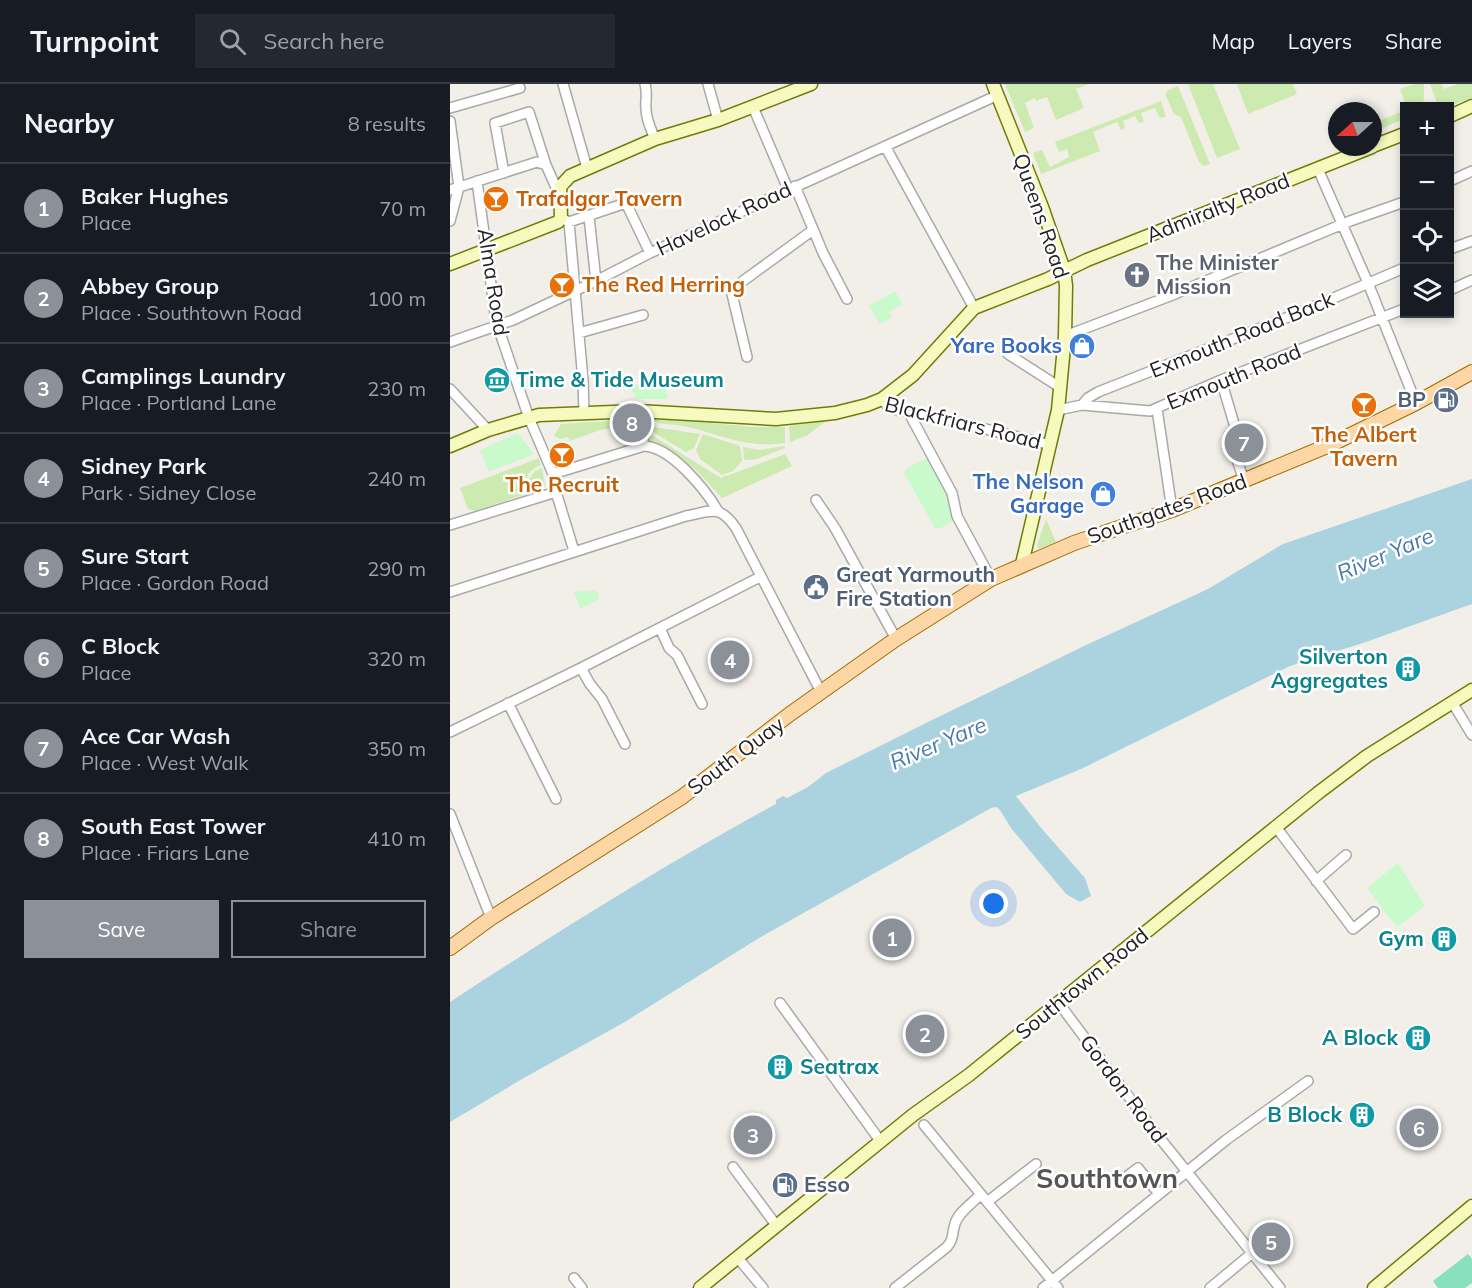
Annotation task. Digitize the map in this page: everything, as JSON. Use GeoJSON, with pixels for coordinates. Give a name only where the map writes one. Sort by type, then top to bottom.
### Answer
{"type":"FeatureCollection","features":[{"type":"Feature","properties":{"kind":"main road","name":"Southgates Road"},"geometry":{"type":"LineString","coordinates":[[1022,564],[1074,543],[1172,510],[1332,444],[1416,403],[1472,372]]}},
{"type":"Feature","properties":{"kind":"main road","name":"South Quay"},"geometry":{"type":"LineString","coordinates":[[450,948],[492,918],[682,797],[821,692],[896,639],[991,579],[1022,564]]}},
{"type":"Feature","properties":{"kind":"street"},"geometry":{"type":"LineString","coordinates":[[563,84],[587,168]]}},
{"type":"Feature","properties":{"kind":"street"},"geometry":{"type":"LineString","coordinates":[[645,84],[648,98],[647,119],[655,139]]}},
{"type":"Feature","properties":{"kind":"street"},"geometry":{"type":"LineString","coordinates":[[708,84],[718,120]]}},
{"type":"Feature","properties":{"kind":"street"},"geometry":{"type":"LineString","coordinates":[[559,194],[560,187],[570,176],[587,168],[655,139],[718,120],[811,84]]}},
{"type":"Feature","properties":{"kind":"street"},"geometry":{"type":"LineString","coordinates":[[450,108],[520,88]]}},
{"type":"Feature","properties":{"kind":"street","name":"Havelock Road"},"geometry":{"type":"LineString","coordinates":[[450,342],[497,326],[575,291],[650,253],[885,146],[995,90]]}},
{"type":"Feature","properties":{"kind":"street","name":"Queens Road"},"geometry":{"type":"LineString","coordinates":[[995,90],[1064,270],[1066,286],[1065,336],[1058,410],[1022,564]]}},
{"type":"Feature","properties":{"kind":"street"},"geometry":{"type":"LineString","coordinates":[[1454,114],[1472,106]]}},
{"type":"Feature","properties":{"kind":"street"},"geometry":{"type":"LineString","coordinates":[[753,107],[847,299]]}},
{"type":"Feature","properties":{"kind":"street"},"geometry":{"type":"LineString","coordinates":[[504,173],[495,123],[529,112],[546,165],[559,194],[565,220],[575,291],[584,412]]}},
{"type":"Feature","properties":{"kind":"street"},"geometry":{"type":"LineString","coordinates":[[450,121],[455,189],[450,221]]}},
{"type":"Feature","properties":{"kind":"street","name":"Admiralty Road"},"geometry":{"type":"LineString","coordinates":[[1382,143],[1400,136]]}},
{"type":"Feature","properties":{"kind":"street"},"geometry":{"type":"LineString","coordinates":[[882,399],[913,375],[974,308],[885,146]]}},
{"type":"Feature","properties":{"kind":"street","name":"Admiralty Road"},"geometry":{"type":"LineString","coordinates":[[974,308],[1349,156]]}},
{"type":"Feature","properties":{"kind":"street"},"geometry":{"type":"LineString","coordinates":[[455,189],[537,162],[546,165]]}},
{"type":"Feature","properties":{"kind":"street"},"geometry":{"type":"LineString","coordinates":[[1318,168],[1416,403]]}},
{"type":"Feature","properties":{"kind":"street"},"geometry":{"type":"LineString","coordinates":[[1454,180],[1472,171]]}},
{"type":"Feature","properties":{"kind":"street","name":"Alma Road"},"geometry":{"type":"LineString","coordinates":[[477,181],[497,326],[529,418],[553,474],[556,492],[574,551]]}},
{"type":"Feature","properties":{"kind":"street"},"geometry":{"type":"LineString","coordinates":[[450,264],[558,222],[589,217],[626,203],[650,253]]}},
{"type":"Feature","properties":{"kind":"street"},"geometry":{"type":"LineString","coordinates":[[1065,336],[1400,203]]}},
{"type":"Feature","properties":{"kind":"street"},"geometry":{"type":"LineString","coordinates":[[589,217],[596,281]]}},
{"type":"Feature","properties":{"kind":"street"},"geometry":{"type":"LineString","coordinates":[[747,357],[732,294],[743,280],[813,230]]}},
{"type":"Feature","properties":{"kind":"street"},"geometry":{"type":"LineString","coordinates":[[1454,247],[1472,241]]}},
{"type":"Feature","properties":{"kind":"street","name":"Exmouth Road Back"},"geometry":{"type":"LineString","coordinates":[[1082,405],[1098,392],[1296,314],[1400,270]]}},
{"type":"Feature","properties":{"kind":"street"},"geometry":{"type":"LineString","coordinates":[[1454,288],[1472,280]]}},
{"type":"Feature","properties":{"kind":"street","name":"Exmouth Road"},"geometry":{"type":"LineString","coordinates":[[1058,410],[1082,405],[1150,411],[1157,409],[1221,380],[1400,311]]}},
{"type":"Feature","properties":{"kind":"street"},"geometry":{"type":"LineString","coordinates":[[579,333],[643,315]]}},
{"type":"Feature","properties":{"kind":"street"},"geometry":{"type":"LineString","coordinates":[[1008,354],[1061,388]]}},
{"type":"Feature","properties":{"kind":"street"},"geometry":{"type":"LineString","coordinates":[[1221,380],[1235,427],[1229,435],[1244,481]]}},
{"type":"Feature","properties":{"kind":"street"},"geometry":{"type":"LineString","coordinates":[[450,389],[488,430]]}},
{"type":"Feature","properties":{"kind":"street","name":"Blackfriars Road"},"geometry":{"type":"LineString","coordinates":[[450,446],[488,430],[539,415],[638,411],[776,419],[843,411],[882,399],[897,410],[928,415],[1051,445]]}},
{"type":"Feature","properties":{"kind":"street"},"geometry":{"type":"LineString","coordinates":[[1157,409],[1172,510]]}},
{"type":"Feature","properties":{"kind":"street"},"geometry":{"type":"LineString","coordinates":[[638,411],[644,447]]}},
{"type":"Feature","properties":{"kind":"street"},"geometry":{"type":"LineString","coordinates":[[909,413],[952,493],[957,516],[991,579]]}},
{"type":"Feature","properties":{"kind":"street"},"geometry":{"type":"LineString","coordinates":[[553,474],[644,447],[658,449],[681,466],[707,494],[714,511]]}},
{"type":"Feature","properties":{"kind":"street"},"geometry":{"type":"LineString","coordinates":[[450,525],[556,492]]}},
{"type":"Feature","properties":{"kind":"street"},"geometry":{"type":"LineString","coordinates":[[816,500],[835,528],[896,639]]}},
{"type":"Feature","properties":{"kind":"street"},"geometry":{"type":"LineString","coordinates":[[450,592],[686,516],[714,511],[727,516],[736,528],[821,692]]}},
{"type":"Feature","properties":{"kind":"street"},"geometry":{"type":"LineString","coordinates":[[450,732],[760,577]]}},
{"type":"Feature","properties":{"kind":"street"},"geometry":{"type":"LineString","coordinates":[[660,628],[669,648],[677,655],[702,704]]}},
{"type":"Feature","properties":{"kind":"street"},"geometry":{"type":"LineString","coordinates":[[581,668],[602,699],[625,744]]}},
{"type":"Feature","properties":{"kind":"street","name":"Southtown Road"},"geometry":{"type":"LineString","coordinates":[[700,1288],[913,1115],[956,1085],[1367,756],[1472,690]]}},
{"type":"Feature","properties":{"kind":"street"},"geometry":{"type":"LineString","coordinates":[[1452,702],[1472,735]]}},
{"type":"Feature","properties":{"kind":"street"},"geometry":{"type":"LineString","coordinates":[[508,703],[556,799]]}},
{"type":"Feature","properties":{"kind":"street"},"geometry":{"type":"LineString","coordinates":[[450,814],[492,918]]}},
{"type":"Feature","properties":{"kind":"street"},"geometry":{"type":"LineString","coordinates":[[1276,827],[1353,929],[1374,912]]}},
{"type":"Feature","properties":{"kind":"street"},"geometry":{"type":"LineString","coordinates":[[1316,880],[1346,855]]}},
{"type":"Feature","properties":{"kind":"street","name":"Gordon Road"},"geometry":{"type":"LineString","coordinates":[[1058,1002],[1186,1172],[1280,1288]]}},
{"type":"Feature","properties":{"kind":"street"},"geometry":{"type":"LineString","coordinates":[[780,1003],[880,1142]]}},
{"type":"Feature","properties":{"kind":"street"},"geometry":{"type":"LineString","coordinates":[[1043,1288],[1055,1284],[1186,1172],[1308,1081]]}},
{"type":"Feature","properties":{"kind":"street"},"geometry":{"type":"LineString","coordinates":[[924,1125],[1055,1284]]}},
{"type":"Feature","properties":{"kind":"street"},"geometry":{"type":"LineString","coordinates":[[895,1288],[947,1247],[953,1240],[955,1223],[959,1216],[1036,1164]]}},
{"type":"Feature","properties":{"kind":"street"},"geometry":{"type":"LineString","coordinates":[[733,1167],[776,1225]]}},
{"type":"Feature","properties":{"kind":"street"},"geometry":{"type":"LineString","coordinates":[[1126,1177],[1138,1168],[1159,1194]]}},
{"type":"Feature","properties":{"kind":"street"},"geometry":{"type":"LineString","coordinates":[[1374,1288],[1472,1206]]}},
{"type":"Feature","properties":{"kind":"street"},"geometry":{"type":"LineString","coordinates":[[1210,1288],[1251,1254]]}},
{"type":"Feature","properties":{"kind":"street"},"geometry":{"type":"LineString","coordinates":[[737,1257],[764,1288]]}},
{"type":"Feature","properties":{"kind":"street"},"geometry":{"type":"LineString","coordinates":[[574,1278],[582,1288]]}},
{"type":"Feature","properties":{"kind":"green space"},"geometry":{"type":"Polygon","coordinates":[[[1005,84],[1089,84],[1076,89],[1084,108],[1056,120],[1047,97],[1036,101],[1035,98],[1025,103],[1034,128],[1025,132],[1005,84]]]}},
{"type":"Feature","properties":{"kind":"green space"},"geometry":{"type":"Polygon","coordinates":[[[1188,84],[1213,84],[1240,149],[1217,158],[1188,84]]]}},
{"type":"Feature","properties":{"kind":"green space"},"geometry":{"type":"Polygon","coordinates":[[[1237,84],[1293,84],[1297,94],[1248,114],[1237,84]]]}},
{"type":"Feature","properties":{"kind":"green space"},"geometry":{"type":"Polygon","coordinates":[[[1415,84],[1424,84],[1424,100],[1423,102],[1405,102],[1400,89],[1415,84]]]}},
{"type":"Feature","properties":{"kind":"green space"},"geometry":{"type":"Polygon","coordinates":[[[1430,84],[1441,84],[1444,89],[1458,84],[1472,84],[1472,98],[1454,104],[1454,102],[1437,102],[1430,84]]]}},
{"type":"Feature","properties":{"kind":"green space"},"geometry":{"type":"Polygon","coordinates":[[[1178,86],[1210,164],[1204,166],[1199,162],[1181,117],[1174,114],[1165,94],[1168,90],[1178,86]]]}},
{"type":"Feature","properties":{"kind":"green space"},"geometry":{"type":"Polygon","coordinates":[[[1161,101],[1166,117],[1160,118],[1155,108],[1141,113],[1144,122],[1139,123],[1135,116],[1123,121],[1125,128],[1121,130],[1117,122],[1093,132],[1100,151],[1041,174],[1033,153],[1042,150],[1050,167],[1069,157],[1067,149],[1059,152],[1055,142],[1161,101]]]}},
{"type":"Feature","properties":{"kind":"green space"},"geometry":{"type":"Polygon","coordinates":[[[1400,113],[1400,121],[1382,128],[1382,120],[1400,113]]]}},
{"type":"Feature","properties":{"kind":"green space"},"geometry":{"type":"Polygon","coordinates":[[[895,291],[902,304],[889,312],[892,317],[880,324],[869,306],[895,291]]]}},
{"type":"Feature","properties":{"kind":"green space"},"geometry":{"type":"Polygon","coordinates":[[[664,379],[668,399],[636,399],[630,386],[664,379]]]}},
{"type":"Feature","properties":{"kind":"green space"},"geometry":{"type":"Polygon","coordinates":[[[648,417],[753,427],[785,427],[785,443],[758,444],[733,440],[683,426],[661,423],[648,417]]]}},
{"type":"Feature","properties":{"kind":"green space"},"geometry":{"type":"Polygon","coordinates":[[[625,420],[625,426],[600,430],[570,441],[568,437],[561,439],[554,436],[561,424],[625,420]]]}},
{"type":"Feature","properties":{"kind":"green space"},"geometry":{"type":"Polygon","coordinates":[[[828,420],[806,436],[790,442],[789,426],[828,420]]]}},
{"type":"Feature","properties":{"kind":"green space"},"geometry":{"type":"Polygon","coordinates":[[[654,427],[700,434],[694,448],[686,452],[650,430],[654,427]]]}},
{"type":"Feature","properties":{"kind":"green space"},"geometry":{"type":"Polygon","coordinates":[[[645,431],[721,478],[785,454],[792,466],[722,498],[695,469],[657,443],[647,442],[645,431]]]}},
{"type":"Feature","properties":{"kind":"green space"},"geometry":{"type":"Polygon","coordinates":[[[518,433],[534,454],[489,472],[480,450],[518,433]]]}},
{"type":"Feature","properties":{"kind":"green space"},"geometry":{"type":"Polygon","coordinates":[[[703,434],[740,446],[742,461],[733,471],[722,475],[700,459],[696,450],[703,434]]]}},
{"type":"Feature","properties":{"kind":"green space"},"geometry":{"type":"Polygon","coordinates":[[[784,446],[785,448],[757,459],[744,460],[743,447],[759,450],[784,446]]]}},
{"type":"Feature","properties":{"kind":"green space"},"geometry":{"type":"Polygon","coordinates":[[[929,457],[945,488],[953,512],[954,521],[941,528],[935,528],[904,473],[907,468],[929,457]]]}},
{"type":"Feature","properties":{"kind":"green space"},"geometry":{"type":"Polygon","coordinates":[[[539,458],[541,465],[532,470],[528,476],[526,494],[475,511],[468,509],[460,488],[539,458]]]}},
{"type":"Feature","properties":{"kind":"green space"},"geometry":{"type":"Polygon","coordinates":[[[542,468],[545,486],[528,493],[528,480],[535,471],[542,468]]]}},
{"type":"Feature","properties":{"kind":"green space"},"geometry":{"type":"Polygon","coordinates":[[[1046,519],[1056,542],[1038,549],[1037,545],[1046,519]]]}},
{"type":"Feature","properties":{"kind":"green space"},"geometry":{"type":"Polygon","coordinates":[[[593,590],[598,593],[599,599],[580,609],[574,592],[593,590]]]}},
{"type":"Feature","properties":{"kind":"green space"},"geometry":{"type":"Polygon","coordinates":[[[725,643],[733,646],[744,666],[738,669],[740,672],[733,676],[729,670],[726,671],[717,653],[718,646],[725,643]]]}},
{"type":"Feature","properties":{"kind":"green space"},"geometry":{"type":"Polygon","coordinates":[[[1398,863],[1425,906],[1397,927],[1367,888],[1398,863]]]}},
{"type":"Feature","properties":{"kind":"green space"},"geometry":{"type":"Polygon","coordinates":[[[1468,1254],[1472,1259],[1472,1283],[1465,1288],[1438,1288],[1433,1281],[1468,1254]]]}},
{"type":"Feature","properties":{"kind":"water","name":"River Yare"},"geometry":{"type":"Polygon","coordinates":[[[1472,479],[1472,604],[1290,666],[1081,769],[1016,796],[1085,878],[1091,896],[1080,902],[1066,894],[1011,828],[1000,810],[996,807],[991,808],[759,938],[623,1023],[450,1122],[450,1002],[571,925],[652,875],[776,804],[776,800],[783,796],[787,798],[808,787],[826,773],[928,722],[1208,589],[1283,544],[1472,479]]]}},
{"type":"Feature","properties":{"kind":"place","name":"Trafalgar Tavern"},"geometry":{"type":"Point","coordinates":[496,199]}},
{"type":"Feature","properties":{"kind":"place","name":"The Minister Mission"},"geometry":{"type":"Point","coordinates":[1137,275]}},
{"type":"Feature","properties":{"kind":"place","name":"The Red Herring"},"geometry":{"type":"Point","coordinates":[562,285]}},
{"type":"Feature","properties":{"kind":"place","name":"Yare Books"},"geometry":{"type":"Point","coordinates":[1082,346]}},
{"type":"Feature","properties":{"kind":"place","name":"Time & Tide Museum"},"geometry":{"type":"Point","coordinates":[497,380]}},
{"type":"Feature","properties":{"kind":"place","name":"BP"},"geometry":{"type":"Point","coordinates":[1446,400]}},
{"type":"Feature","properties":{"kind":"place","name":"The Albert Tavern"},"geometry":{"type":"Point","coordinates":[1364,405]}},
{"type":"Feature","properties":{"kind":"place","name":"South East Tower"},"geometry":{"type":"Point","coordinates":[632,423]}},
{"type":"Feature","properties":{"kind":"place","name":"Ace Car Wash"},"geometry":{"type":"Point","coordinates":[1244,443]}},
{"type":"Feature","properties":{"kind":"place","name":"The Recruit"},"geometry":{"type":"Point","coordinates":[562,455]}},
{"type":"Feature","properties":{"kind":"place","name":"The Nelson Garage"},"geometry":{"type":"Point","coordinates":[1103,494]}},
{"type":"Feature","properties":{"kind":"place","name":"Great Yarmouth Fire Station"},"geometry":{"type":"Point","coordinates":[816,587]}},
{"type":"Feature","properties":{"kind":"place","name":"Sidney Park"},"geometry":{"type":"Point","coordinates":[730,660]}},
{"type":"Feature","properties":{"kind":"place","name":"Silverton Aggregates"},"geometry":{"type":"Point","coordinates":[1408,669]}},
{"type":"Feature","properties":{"kind":"place","name":"Baker Hughes"},"geometry":{"type":"Point","coordinates":[892,938]}},
{"type":"Feature","properties":{"kind":"place","name":"Gym"},"geometry":{"type":"Point","coordinates":[1444,939]}},
{"type":"Feature","properties":{"kind":"place","name":"Abbey Group"},"geometry":{"type":"Point","coordinates":[925,1034]}},
{"type":"Feature","properties":{"kind":"place","name":"A Block"},"geometry":{"type":"Point","coordinates":[1418,1038]}},
{"type":"Feature","properties":{"kind":"place","name":"Seatrax"},"geometry":{"type":"Point","coordinates":[780,1067]}},
{"type":"Feature","properties":{"kind":"place","name":"B Block"},"geometry":{"type":"Point","coordinates":[1362,1115]}},
{"type":"Feature","properties":{"kind":"place","name":"C Block"},"geometry":{"type":"Point","coordinates":[1419,1128]}},
{"type":"Feature","properties":{"kind":"place","name":"Camplings Laundry"},"geometry":{"type":"Point","coordinates":[753,1135]}},
{"type":"Feature","properties":{"kind":"place","name":"Esso"},"geometry":{"type":"Point","coordinates":[785,1185]}},
{"type":"Feature","properties":{"kind":"place","name":"Sure Start"},"geometry":{"type":"Point","coordinates":[1271,1242]}},
{"type":"Feature","properties":{"kind":"district","name":"Southtown"},"geometry":{"type":"Point","coordinates":[1107,1179]}}]}
